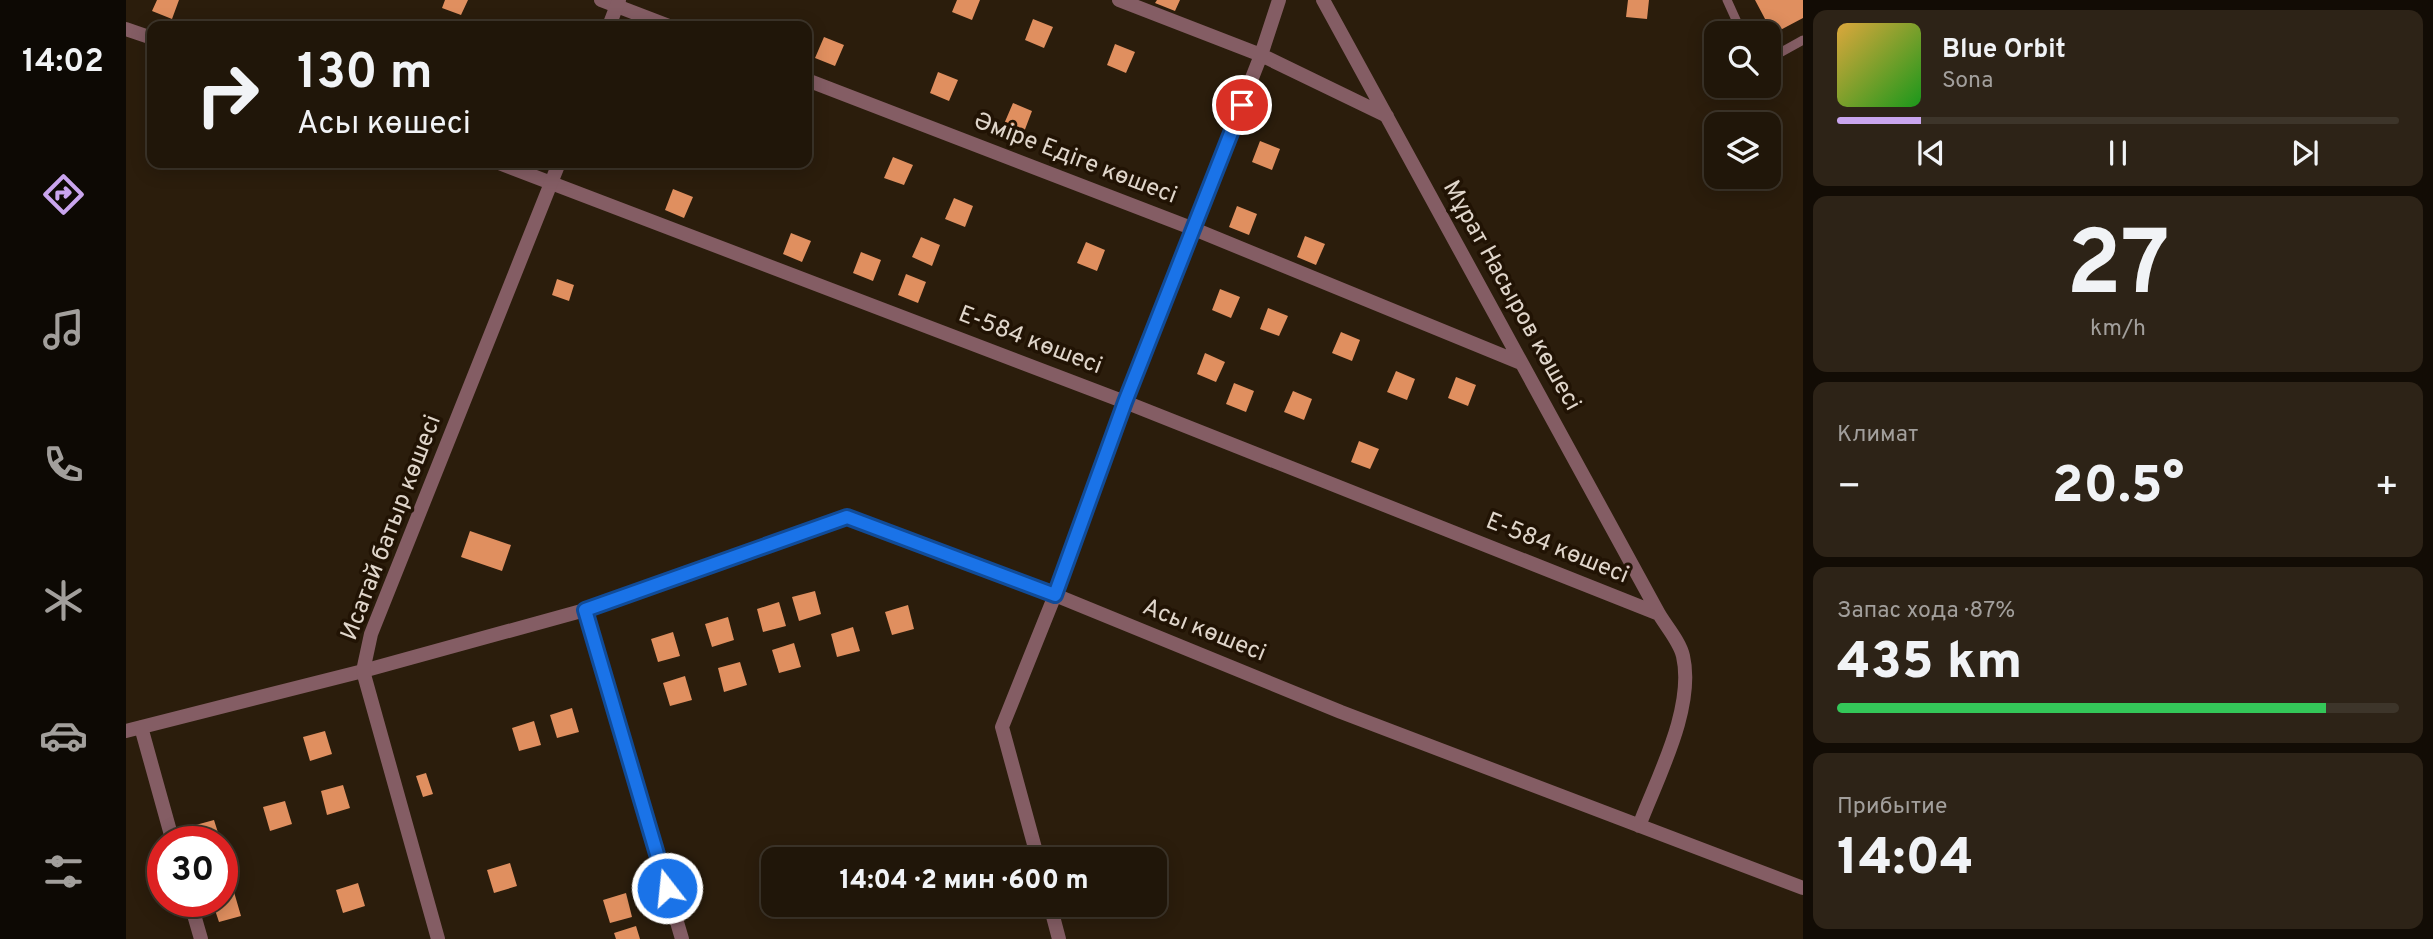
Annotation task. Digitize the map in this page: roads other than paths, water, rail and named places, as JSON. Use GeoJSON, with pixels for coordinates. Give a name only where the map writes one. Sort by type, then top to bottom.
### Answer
{"type":"FeatureCollection","features":[{"type":"Feature","properties":{"kind":"street"},"geometry":{"type":"LineString","coordinates":[[601,0],[617,3],[657,21]]}},
{"type":"Feature","properties":{"kind":"street"},"geometry":{"type":"LineString","coordinates":[[1119,0],[1261,55],[1387,116]]}},
{"type":"Feature","properties":{"kind":"street"},"geometry":{"type":"LineString","coordinates":[[1035,847],[1002,727],[1055,595],[1125,402],[1261,55],[1279,0]]}},
{"type":"Feature","properties":{"kind":"street","name":"Мұрат Насыров көшесі"},"geometry":{"type":"LineString","coordinates":[[1323,0],[1683,654],[1684,689],[1679,722],[1639,826]]}},
{"type":"Feature","properties":{"kind":"street"},"geometry":{"type":"LineString","coordinates":[[611,21],[617,3]]}},
{"type":"Feature","properties":{"kind":"street"},"geometry":{"type":"LineString","coordinates":[[126,29],[147,36]]}},
{"type":"Feature","properties":{"kind":"street","name":"Әміре Едіге көшесі"},"geometry":{"type":"LineString","coordinates":[[812,82],[1194,229],[1521,363]]}},
{"type":"Feature","properties":{"kind":"street","name":"Е-584 көшесі"},"geometry":{"type":"LineString","coordinates":[[513,168],[1125,402],[1659,614]]}},
{"type":"Feature","properties":{"kind":"street","name":"Исатай батыр көшесі"},"geometry":{"type":"LineString","coordinates":[[438,939],[363,671],[371,634],[557,168]]}},
{"type":"Feature","properties":{"kind":"street","name":"Асы көшесі"},"geometry":{"type":"LineString","coordinates":[[126,731],[363,671],[585,610],[847,517],[1055,595],[1341,712],[1803,888]]}},
{"type":"Feature","properties":{"kind":"street"},"geometry":{"type":"LineString","coordinates":[[585,610],[682,939]]}},
{"type":"Feature","properties":{"kind":"street"},"geometry":{"type":"LineString","coordinates":[[141,727],[169,826]]}},
{"type":"Feature","properties":{"kind":"street"},"geometry":{"type":"LineString","coordinates":[[195,917],[201,939]]}},
{"type":"Feature","properties":{"kind":"street"},"geometry":{"type":"LineString","coordinates":[[1053,917],[1059,939]]}},
{"type":"Feature","properties":{"kind":"lane"},"geometry":{"type":"LineString","coordinates":[[1727,0],[1737,21]]}},
{"type":"Feature","properties":{"kind":"lane"},"geometry":{"type":"LineString","coordinates":[[1781,52],[1803,40]]}}]}
